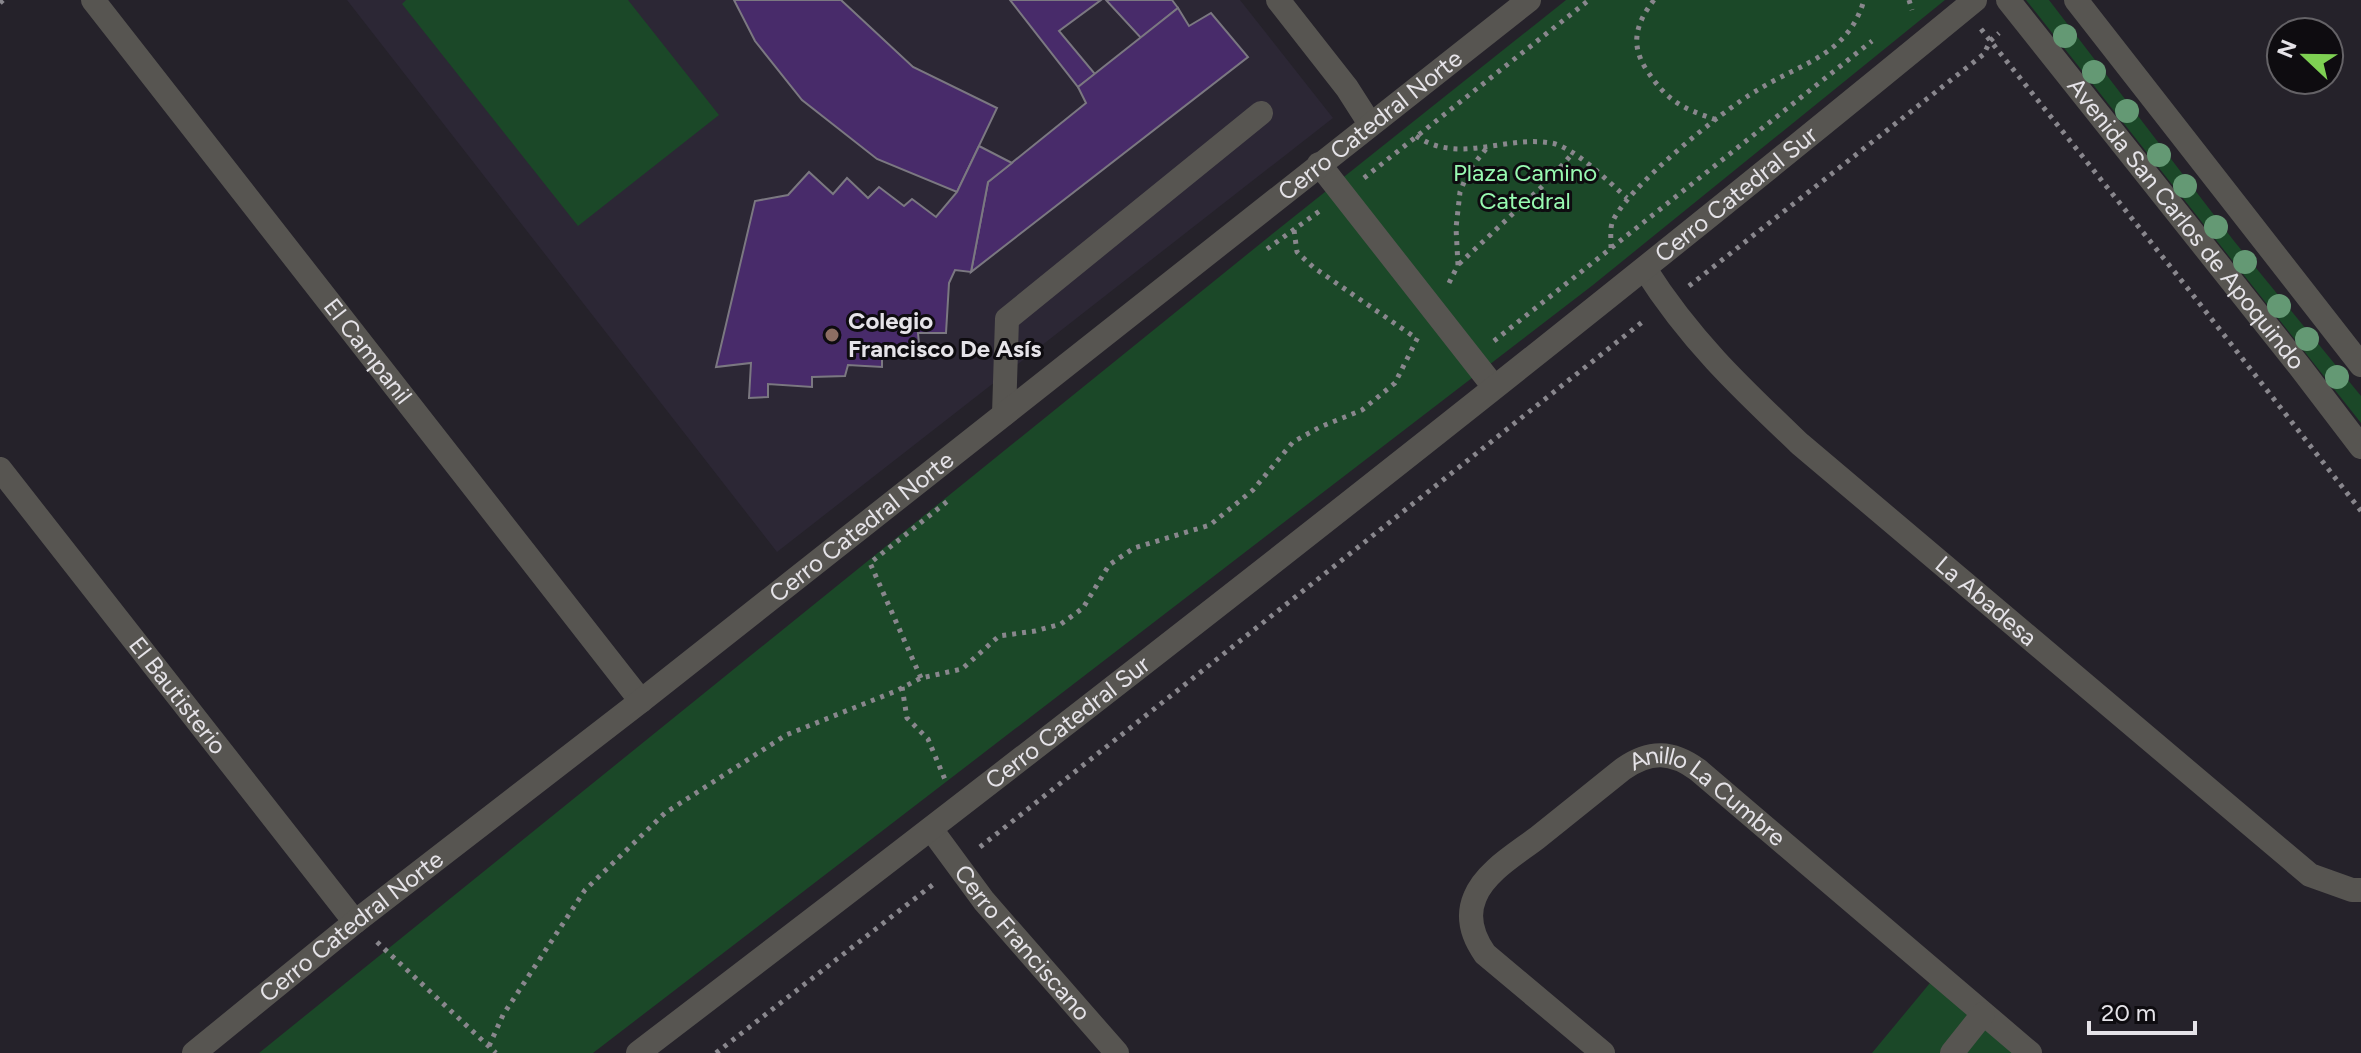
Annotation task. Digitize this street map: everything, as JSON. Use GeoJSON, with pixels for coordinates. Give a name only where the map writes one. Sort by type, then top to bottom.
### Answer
{"type":"FeatureCollection","features":[{"type":"Feature","properties":{"kind":"street","name":"El Campanil"},"geometry":{"type":"LineString","coordinates":[[93,0],[641,701]]}},
{"type":"Feature","properties":{"kind":"street"},"geometry":{"type":"LineString","coordinates":[[1278,0],[1347,88],[1370,124]]}},
{"type":"Feature","properties":{"kind":"street","name":"Cerro Catedral Norte"},"geometry":{"type":"LineString","coordinates":[[194,1053],[355,922],[641,701],[1529,0]]}},
{"type":"Feature","properties":{"kind":"street","name":"Cerro Catedral Sur"},"geometry":{"type":"LineString","coordinates":[[638,1053],[931,829],[1645,269],[1975,0]]}},
{"type":"Feature","properties":{"kind":"street","name":"Avenida San Carlos de Apoquindo"},"geometry":{"type":"LineString","coordinates":[[2008,0],[2361,447]]}},
{"type":"Feature","properties":{"kind":"street","name":"Avenida San Carlos de Apoquindo"},"geometry":{"type":"LineString","coordinates":[[2076,0],[2361,365]]}},
{"type":"Feature","properties":{"kind":"street"},"geometry":{"type":"LineString","coordinates":[[1004,414],[1007,319],[1261,113]]}},
{"type":"Feature","properties":{"kind":"street"},"geometry":{"type":"LineString","coordinates":[[1319,164],[1494,387]]}},
{"type":"Feature","properties":{"kind":"street","name":"La Abadesa"},"geometry":{"type":"LineString","coordinates":[[1645,269],[1666,303],[1725,373],[1800,444],[2310,875],[2352,890],[2361,890]]}},
{"type":"Feature","properties":{"kind":"street","name":"El Bautisterio"},"geometry":{"type":"LineString","coordinates":[[0,469],[355,922]]}},
{"type":"Feature","properties":{"kind":"street","name":"Anillo La Cumbre"},"geometry":{"type":"LineString","coordinates":[[1603,1053],[1485,954],[1471,928],[1471,912],[1474,898],[1491,874],[1623,769],[1647,756],[1675,756],[1698,770],[2030,1053]]}},
{"type":"Feature","properties":{"kind":"street","name":"Cerro Franciscano"},"geometry":{"type":"LineString","coordinates":[[931,829],[1013,936],[1117,1053]]}},
{"type":"Feature","properties":{"kind":"street"},"geometry":{"type":"LineString","coordinates":[[1952,1053],[1983,1014]]}},
{"type":"Feature","properties":{"kind":"path"},"geometry":{"type":"LineString","coordinates":[[1258,256],[1343,194],[1589,0]]}},
{"type":"Feature","properties":{"kind":"path"},"geometry":{"type":"LineString","coordinates":[[1654,0],[1645,11],[1634,37],[1640,58],[1662,93],[1690,111],[1718,120]]}},
{"type":"Feature","properties":{"kind":"path"},"geometry":{"type":"LineString","coordinates":[[1611,249],[1612,224],[1627,198],[1676,152],[1753,92],[1836,48],[1858,20],[1864,0]]}},
{"type":"Feature","properties":{"kind":"path"},"geometry":{"type":"LineString","coordinates":[[1909,0],[1912,10],[1918,5]]}},
{"type":"Feature","properties":{"kind":"path"},"geometry":{"type":"LineString","coordinates":[[1472,359],[1874,40]]}},
{"type":"Feature","properties":{"kind":"path"},"geometry":{"type":"LineString","coordinates":[[716,1053],[809,978],[958,866],[1122,733],[1984,54],[1990,41],[2361,511]]}},
{"type":"Feature","properties":{"kind":"path"},"geometry":{"type":"LineString","coordinates":[[1416,136],[1430,145],[1456,151],[1554,143],[1573,154],[1627,198]]}},
{"type":"Feature","properties":{"kind":"path"},"geometry":{"type":"LineString","coordinates":[[1458,265],[1456,228],[1460,192],[1469,170],[1486,149]]}},
{"type":"Feature","properties":{"kind":"path"},"geometry":{"type":"LineString","coordinates":[[489,1046],[503,1015],[585,890],[665,813],[786,735],[921,678],[962,669],[999,636],[1061,624],[1083,608],[1109,565],[1134,548],[1210,525],[1253,490],[1293,442],[1362,410],[1395,383],[1458,265],[1573,154]]}},
{"type":"Feature","properties":{"kind":"path"},"geometry":{"type":"LineString","coordinates":[[1293,229],[1297,252],[1313,267],[1417,338]]}},
{"type":"Feature","properties":{"kind":"path"},"geometry":{"type":"LineString","coordinates":[[870,563],[921,678]]}},
{"type":"Feature","properties":{"kind":"path"},"geometry":{"type":"LineString","coordinates":[[902,687],[907,718],[928,739],[957,808]]}},
{"type":"Feature","properties":{"kind":"path"},"geometry":{"type":"LineString","coordinates":[[355,922],[496,1053]]}},
{"type":"Feature","properties":{"kind":"shaded area","name":"Colegio Francisco De Asís"},"geometry":{"type":"Polygon","coordinates":[[[347,0],[1240,0],[1333,118],[777,552],[347,0]]]}},
{"type":"Feature","properties":{"kind":"green space"},"geometry":{"type":"Polygon","coordinates":[[[406,0],[628,0],[719,115],[578,226],[402,4],[406,0]]]}},
{"type":"Feature","properties":{"kind":"green space","name":"Plaza Camino Catedral"},"geometry":{"type":"Polygon","coordinates":[[[1566,0],[1945,0],[1593,285],[593,1053],[259,1053],[1276,231],[1566,0]]]}},
{"type":"Feature","properties":{"kind":"green space"},"geometry":{"type":"Polygon","coordinates":[[[2026,0],[2049,0],[2234,241],[2361,396],[2361,423],[2026,0]]]}},
{"type":"Feature","properties":{"kind":"green space"},"geometry":{"type":"Polygon","coordinates":[[[1930,983],[2014,1053],[1872,1053],[1930,983]]]}},
{"type":"Feature","properties":{"kind":"building"},"geometry":{"type":"Polygon","coordinates":[[[734,0],[841,0],[913,67],[997,108],[957,192],[877,159],[802,100],[755,41],[734,0]]]}},
{"type":"Feature","properties":{"kind":"building"},"geometry":{"type":"Polygon","coordinates":[[[1010,0],[1101,0],[1059,31],[1095,74],[1078,87],[1010,0]]]}},
{"type":"Feature","properties":{"kind":"building"},"geometry":{"type":"Polygon","coordinates":[[[1106,0],[1172,0],[1178,8],[1141,38],[1106,0]]]}},
{"type":"Feature","properties":{"kind":"building"},"geometry":{"type":"Polygon","coordinates":[[[1178,8],[1189,26],[1211,13],[1248,57],[971,272],[988,182],[1086,103],[1078,87],[1178,8]]]}},
{"type":"Feature","properties":{"kind":"building"},"geometry":{"type":"Polygon","coordinates":[[[979,146],[1012,163],[988,182],[971,272],[955,270],[949,283],[946,333],[918,333],[920,354],[882,353],[882,367],[848,365],[845,376],[812,377],[812,387],[768,384],[768,397],[749,398],[751,363],[716,367],[755,201],[788,195],[809,172],[833,194],[847,178],[868,198],[879,187],[904,206],[912,199],[936,217],[957,192],[979,146]]]}},
{"type":"Feature","properties":{"kind":"place","name":"Colegio Francisco De Asís"},"geometry":{"type":"Point","coordinates":[832,335]}}]}
